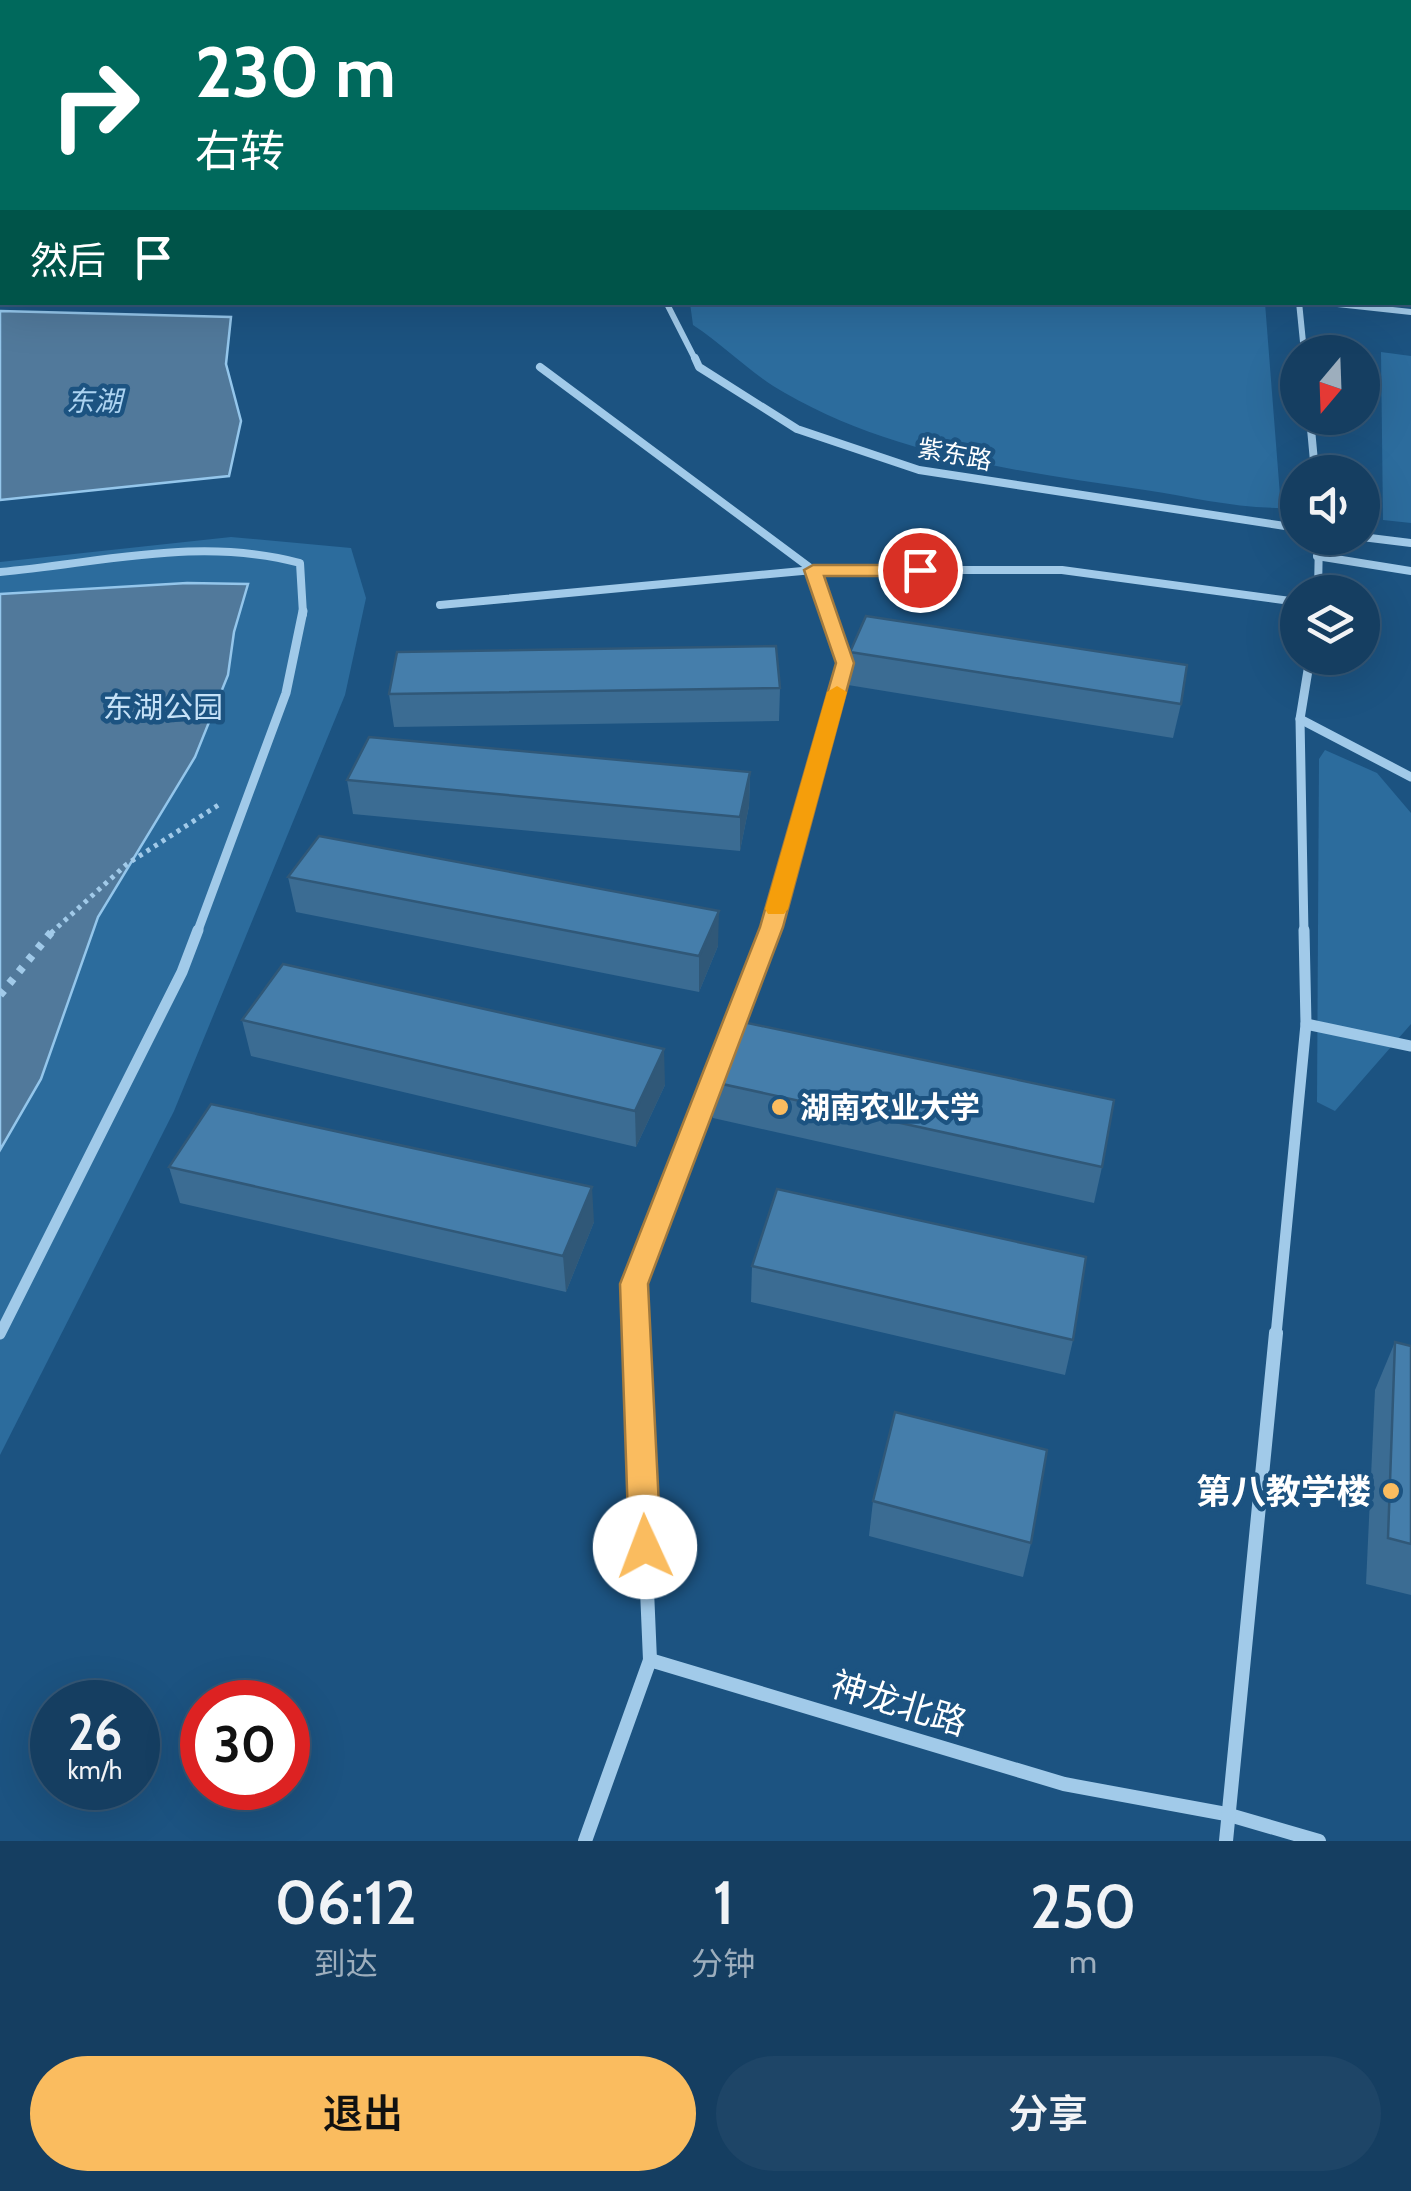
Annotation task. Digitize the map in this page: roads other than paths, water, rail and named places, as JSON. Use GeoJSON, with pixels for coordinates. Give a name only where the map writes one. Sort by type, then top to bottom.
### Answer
{"type":"FeatureCollection","features":[{"type":"Feature","properties":{"kind":"street","name":"紫东路"},"geometry":{"type":"LineString","coordinates":[[668,305],[699,367],[797,429],[919,470],[1280,525]]}},
{"type":"Feature","properties":{"kind":"street"},"geometry":{"type":"LineString","coordinates":[[1299,305],[1302,335]]}},
{"type":"Feature","properties":{"kind":"street"},"geometry":{"type":"LineString","coordinates":[[1347,305],[1411,312]]}},
{"type":"Feature","properties":{"kind":"street"},"geometry":{"type":"LineString","coordinates":[[540,367],[813,570],[845,663],[771,927],[634,1284],[650,1660],[585,1841]]}},
{"type":"Feature","properties":{"kind":"street"},"geometry":{"type":"LineString","coordinates":[[1380,539],[1411,543]]}},
{"type":"Feature","properties":{"kind":"street"},"geometry":{"type":"LineString","coordinates":[[0,572],[173,552],[279,556],[300,563],[303,621],[286,693],[182,972],[0,1334]]}},
{"type":"Feature","properties":{"kind":"street"},"geometry":{"type":"LineString","coordinates":[[1318,575],[1317,556],[1411,570]]}},
{"type":"Feature","properties":{"kind":"street"},"geometry":{"type":"LineString","coordinates":[[440,605],[813,570],[1062,570],[1280,600]]}},
{"type":"Feature","properties":{"kind":"street"},"geometry":{"type":"LineString","coordinates":[[1226,1841],[1306,1024],[1300,720],[1307,675]]}},
{"type":"Feature","properties":{"kind":"street"},"geometry":{"type":"LineString","coordinates":[[1300,720],[1411,777]]}},
{"type":"Feature","properties":{"kind":"street"},"geometry":{"type":"LineString","coordinates":[[1306,1024],[1411,1046]]}},
{"type":"Feature","properties":{"kind":"street","name":"神龙北路"},"geometry":{"type":"LineString","coordinates":[[650,1660],[1064,1784],[1226,1814],[1319,1841]]}},
{"type":"Feature","properties":{"kind":"water","name":"东湖"},"geometry":{"type":"Polygon","coordinates":[[[0,311],[231,317],[226,364],[241,421],[229,476],[0,500],[0,311]]]}},
{"type":"Feature","properties":{"kind":"water"},"geometry":{"type":"Polygon","coordinates":[[[187,583],[248,584],[234,632],[228,675],[195,757],[98,917],[41,1079],[0,1150],[0,594],[187,583]]]}},
{"type":"Feature","properties":{"kind":"place","name":"湖南农业大学"},"geometry":{"type":"Point","coordinates":[780,1107]}},
{"type":"Feature","properties":{"kind":"place","name":"第八教学楼"},"geometry":{"type":"Point","coordinates":[1391,1491]}},
{"type":"Feature","properties":{"kind":"park label","name":"东湖公园"},"geometry":{"type":"Point","coordinates":[163,707]}}]}
